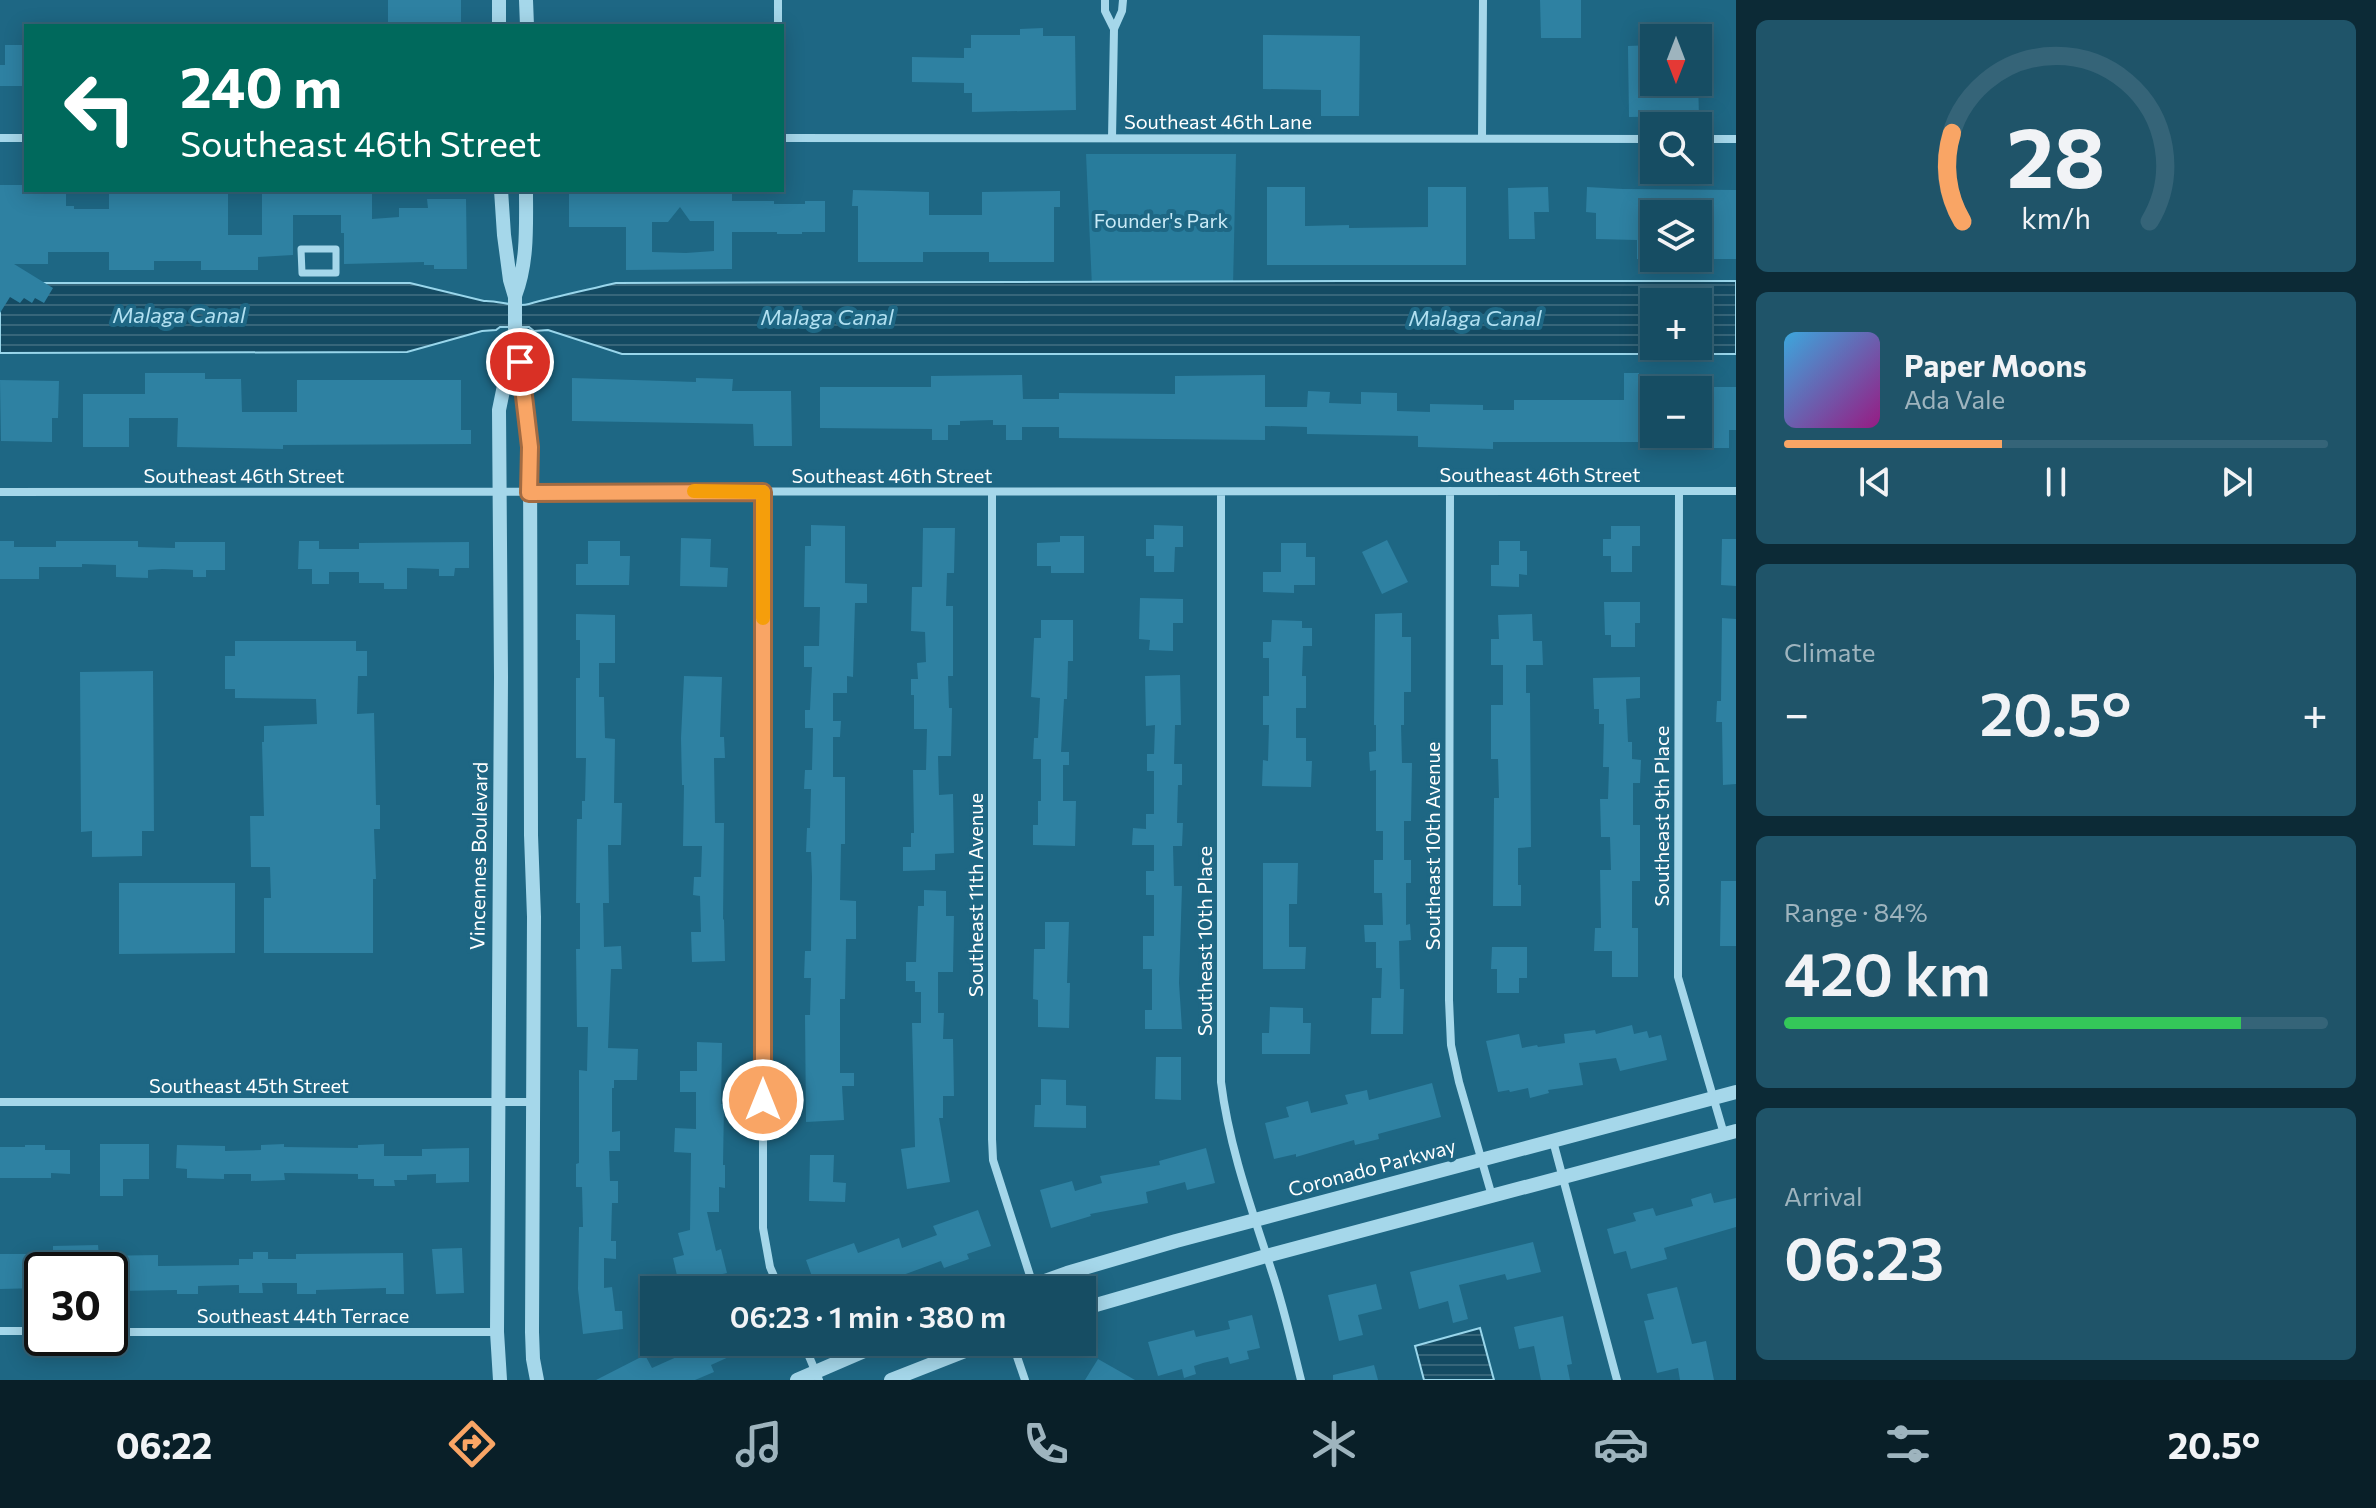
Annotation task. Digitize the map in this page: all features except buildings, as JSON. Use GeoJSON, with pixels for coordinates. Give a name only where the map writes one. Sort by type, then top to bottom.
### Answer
{"type":"FeatureCollection","features":[{"type":"Feature","properties":{"kind":"street"},"geometry":{"type":"LineString","coordinates":[[499,0],[499,24]]}},
{"type":"Feature","properties":{"kind":"street"},"geometry":{"type":"LineString","coordinates":[[526,0],[527,24]]}},
{"type":"Feature","properties":{"kind":"street"},"geometry":{"type":"LineString","coordinates":[[778,0],[778,24]]}},
{"type":"Feature","properties":{"kind":"street"},"geometry":{"type":"LineString","coordinates":[[1105,0],[1105,11],[1114,29]]}},
{"type":"Feature","properties":{"kind":"street"},"geometry":{"type":"LineString","coordinates":[[1112,138],[1114,29],[1123,0]]}},
{"type":"Feature","properties":{"kind":"street"},"geometry":{"type":"LineString","coordinates":[[1482,138],[1483,0]]}},
{"type":"Feature","properties":{"kind":"street"},"geometry":{"type":"LineString","coordinates":[[0,138],[24,138]]}},
{"type":"Feature","properties":{"kind":"street","name":"Southeast 46th Lane"},"geometry":{"type":"LineString","coordinates":[[784,138],[1640,139]]}},
{"type":"Feature","properties":{"kind":"street"},"geometry":{"type":"LineString","coordinates":[[1712,139],[1736,139]]}},
{"type":"Feature","properties":{"kind":"street","name":"Vincennes Boulevard"},"geometry":{"type":"LineString","coordinates":[[501,192],[530,447],[534,917],[532,1332],[537,1380]]}},
{"type":"Feature","properties":{"kind":"street","name":"Vincennes Boulevard"},"geometry":{"type":"LineString","coordinates":[[515,297],[521,280],[525,246],[526,192]]}},
{"type":"Feature","properties":{"kind":"street"},"geometry":{"type":"LineString","coordinates":[[301,249],[336,249],[336,273],[302,273],[301,249]]}},
{"type":"Feature","properties":{"kind":"street","name":"Vincennes Boulevard"},"geometry":{"type":"LineString","coordinates":[[500,1380],[497,1332],[501,677],[499,410],[515,334]]}},
{"type":"Feature","properties":{"kind":"street","name":"Southeast 10th Avenue"},"geometry":{"type":"LineString","coordinates":[[1450,491],[1449,1015],[1456,1069],[1492,1196]]}},
{"type":"Feature","properties":{"kind":"street","name":"Southeast 9th Place"},"geometry":{"type":"LineString","coordinates":[[1679,491],[1678,977],[1713,1098],[1730,1132]]}},
{"type":"Feature","properties":{"kind":"street","name":"Southeast 46th Street"},"geometry":{"type":"LineString","coordinates":[[0,492],[1736,491]]}},
{"type":"Feature","properties":{"kind":"street"},"geometry":{"type":"LineString","coordinates":[[763,492],[763,1228],[774,1276]]}},
{"type":"Feature","properties":{"kind":"street","name":"Southeast 10th Place"},"geometry":{"type":"LineString","coordinates":[[1221,492],[1221,1082],[1232,1139],[1254,1221],[1301,1380]]}},
{"type":"Feature","properties":{"kind":"street","name":"Southeast 11th Avenue"},"geometry":{"type":"LineString","coordinates":[[992,493],[992,1139],[993,1160],[1026,1276]]}},
{"type":"Feature","properties":{"kind":"street","name":"Coronado Parkway"},"geometry":{"type":"LineString","coordinates":[[1064,1276],[1120,1257],[1736,1092]]}},
{"type":"Feature","properties":{"kind":"street","name":"Southeast 45th Street"},"geometry":{"type":"LineString","coordinates":[[0,1102],[533,1102]]}},
{"type":"Feature","properties":{"kind":"street"},"geometry":{"type":"LineString","coordinates":[[1096,1305],[1266,1256],[1730,1132]]}},
{"type":"Feature","properties":{"kind":"street"},"geometry":{"type":"LineString","coordinates":[[1553,1141],[1617,1380]]}},
{"type":"Feature","properties":{"kind":"street"},"geometry":{"type":"LineString","coordinates":[[0,1331],[24,1331]]}},
{"type":"Feature","properties":{"kind":"street","name":"Southeast 44th Terrace"},"geometry":{"type":"LineString","coordinates":[[128,1332],[497,1332]]}},
{"type":"Feature","properties":{"kind":"street"},"geometry":{"type":"LineString","coordinates":[[809,1356],[817,1376]]}},
{"type":"Feature","properties":{"kind":"street"},"geometry":{"type":"LineString","coordinates":[[797,1380],[817,1376],[857,1356]]}},
{"type":"Feature","properties":{"kind":"street"},"geometry":{"type":"LineString","coordinates":[[891,1380],[952,1356]]}},
{"type":"Feature","properties":{"kind":"street"},"geometry":{"type":"LineString","coordinates":[[1017,1356],[1025,1380]]}},
{"type":"Feature","properties":{"kind":"green space","name":"Founder's Park"},"geometry":{"type":"Polygon","coordinates":[[[1086,154],[1236,154],[1233,286],[1092,287],[1086,154]]]}},
{"type":"Feature","properties":{"kind":"water","name":"Malaga Canal"},"geometry":{"type":"Polygon","coordinates":[[[1736,281],[1736,354],[1712,354],[1712,288],[1640,288],[1640,354],[622,354],[548,330],[534,331],[529,327],[500,327],[407,352],[0,353],[0,283],[410,283],[484,301],[529,304],[616,283],[1736,281]]]}},
{"type":"Feature","properties":{"kind":"water"},"geometry":{"type":"Polygon","coordinates":[[[1480,1328],[1494,1380],[1424,1380],[1415,1346],[1480,1328]]]}},
{"type":"Feature","properties":{"kind":"slow traffic"},"geometry":{"type":"LineString","coordinates":[[694,491],[763,492],[763,618]]}},
{"type":"Feature","properties":{"kind":"route"},"geometry":{"type":"LineString","coordinates":[[520,362],[530,447],[529,493],[763,492],[763,1100]]}}]}
